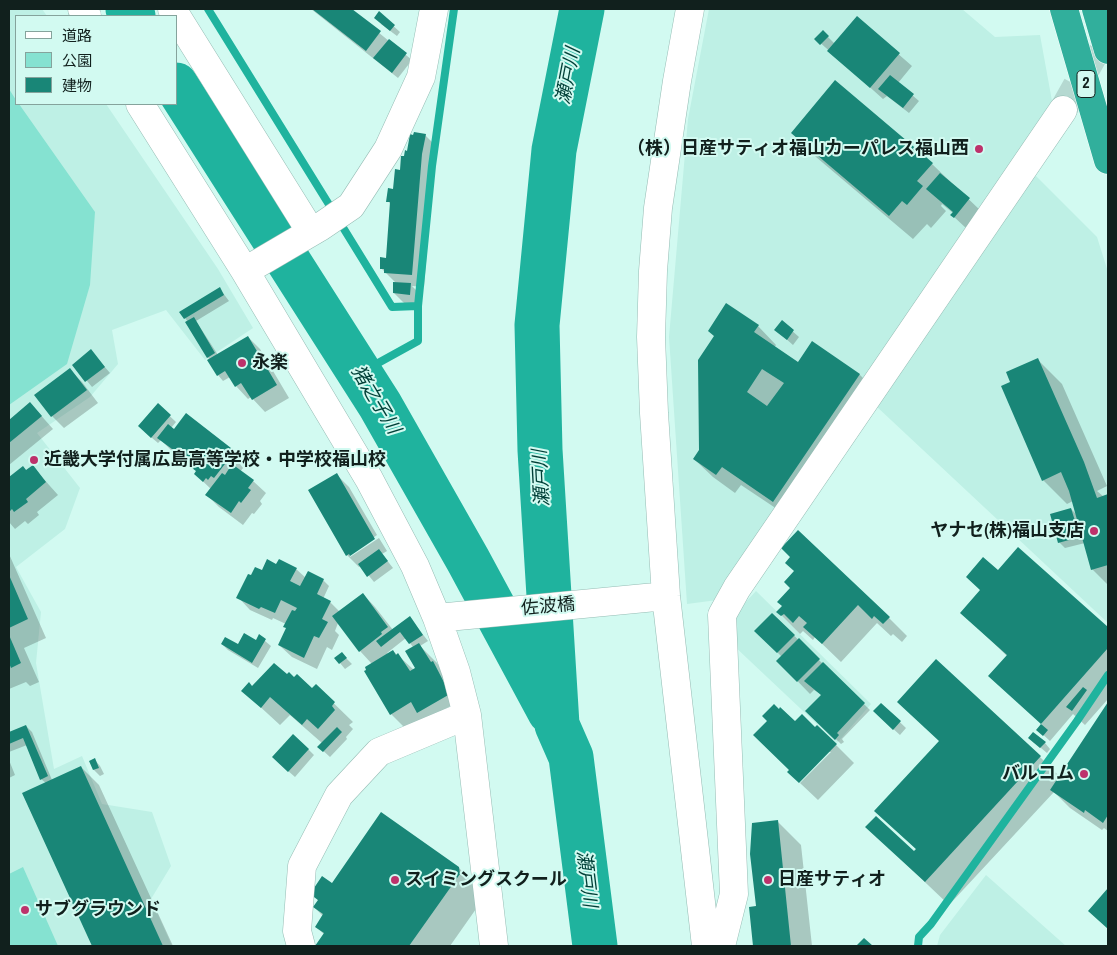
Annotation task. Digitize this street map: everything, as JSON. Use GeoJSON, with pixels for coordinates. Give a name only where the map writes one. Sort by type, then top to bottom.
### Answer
{"type":"FeatureCollection","features":[{"type":"Feature","properties":{"kind":"highway","name":"2"},"geometry":{"type":"LineString","coordinates":[[1064,9],[1108,160]]}},
{"type":"Feature","properties":{"kind":"highway","name":"2"},"geometry":{"type":"LineString","coordinates":[[1096,9],[1108,50]]}},
{"type":"Feature","properties":{"kind":"street"},"geometry":{"type":"LineString","coordinates":[[252,267],[351,206],[388,149],[421,77],[434,9]]}},
{"type":"Feature","properties":{"kind":"street"},"geometry":{"type":"LineString","coordinates":[[690,9],[658,208],[653,270],[651,337],[654,413],[655,597],[706,946]]}},
{"type":"Feature","properties":{"kind":"street"},"geometry":{"type":"LineString","coordinates":[[178,19],[312,231]]}},
{"type":"Feature","properties":{"kind":"street"},"geometry":{"type":"LineString","coordinates":[[141,105],[252,267],[444,617],[467,715],[494,946]]}},
{"type":"Feature","properties":{"kind":"street"},"geometry":{"type":"LineString","coordinates":[[721,946],[734,894],[722,615],[737,588],[1063,110]]}},
{"type":"Feature","properties":{"kind":"street","name":"佐波橋"},"geometry":{"type":"LineString","coordinates":[[444,617],[655,597]]}},
{"type":"Feature","properties":{"kind":"street"},"geometry":{"type":"LineString","coordinates":[[301,946],[296,931],[302,866],[339,795],[378,752],[467,715]]}},
{"type":"Feature","properties":{"kind":"shaded area","name":"近畿大学付属広島高等学校・中学校福山校"},"geometry":{"type":"Polygon","coordinates":[[[9,9],[42,9],[46,15],[15,15],[15,105],[107,105],[218,269],[253,328],[205,360],[166,310],[112,330],[118,364],[90,397],[37,433],[80,488],[65,529],[16,567],[41,612],[36,663],[54,769],[82,756],[102,804],[152,812],[171,866],[151,899],[172,946],[9,946],[9,9]]]}},
{"type":"Feature","properties":{"kind":"shaded area"},"geometry":{"type":"Polygon","coordinates":[[[709,9],[962,9],[995,37],[1040,35],[1052,101],[994,197],[717,600],[687,604],[669,337],[688,119],[709,9]]]}},
{"type":"Feature","properties":{"kind":"shaded area"},"geometry":{"type":"Polygon","coordinates":[[[1035,175],[1097,237],[1108,272],[1108,623],[876,406],[1035,175]]]}},
{"type":"Feature","properties":{"kind":"shaded area"},"geometry":{"type":"Polygon","coordinates":[[[756,591],[871,704],[837,743],[732,644],[730,619],[756,591]]]}},
{"type":"Feature","properties":{"kind":"shaded area"},"geometry":{"type":"Polygon","coordinates":[[[986,875],[1066,946],[937,946],[940,935],[986,875]]]}},
{"type":"Feature","properties":{"kind":"green space"},"geometry":{"type":"Polygon","coordinates":[[[9,89],[15,98],[15,105],[20,105],[95,212],[90,285],[67,364],[9,405],[9,89]]]}},
{"type":"Feature","properties":{"kind":"green space","name":"サブグラウンド"},"geometry":{"type":"Polygon","coordinates":[[[23,867],[58,946],[9,946],[9,874],[23,867]]]}},
{"type":"Feature","properties":{"kind":"building"},"geometry":{"type":"Polygon","coordinates":[[[312,9],[352,9],[381,31],[366,51],[312,9]]]}},
{"type":"Feature","properties":{"kind":"building"},"geometry":{"type":"Polygon","coordinates":[[[379,11],[395,25],[390,31],[374,18],[379,11]]]}},
{"type":"Feature","properties":{"kind":"building"},"geometry":{"type":"Polygon","coordinates":[[[857,16],[900,53],[870,88],[827,51],[857,16]]]}},
{"type":"Feature","properties":{"kind":"building"},"geometry":{"type":"Polygon","coordinates":[[[823,30],[829,36],[820,45],[814,39],[823,30]]]}},
{"type":"Feature","properties":{"kind":"building"},"geometry":{"type":"Polygon","coordinates":[[[389,39],[407,53],[392,73],[373,58],[389,39]]]}},
{"type":"Feature","properties":{"kind":"building"},"geometry":{"type":"Polygon","coordinates":[[[890,75],[914,94],[903,108],[878,89],[890,75]]]}},
{"type":"Feature","properties":{"kind":"building"},"geometry":{"type":"Polygon","coordinates":[[[835,80],[933,163],[917,181],[923,186],[907,205],[902,201],[889,216],[791,133],[835,80]]]}},
{"type":"Feature","properties":{"kind":"building"},"geometry":{"type":"Polygon","coordinates":[[[414,132],[426,134],[422,154],[412,275],[384,273],[384,269],[380,269],[380,257],[386,258],[390,202],[386,202],[388,188],[393,189],[395,169],[400,170],[401,156],[404,156],[405,150],[407,151],[410,134],[413,135],[414,132]]]}},
{"type":"Feature","properties":{"kind":"building"},"geometry":{"type":"Polygon","coordinates":[[[940,173],[970,198],[954,218],[950,215],[953,212],[926,189],[940,173]]]}},
{"type":"Feature","properties":{"kind":"building"},"geometry":{"type":"Polygon","coordinates":[[[393,282],[411,283],[410,295],[393,293],[393,282]]]}},
{"type":"Feature","properties":{"kind":"building"},"geometry":{"type":"Polygon","coordinates":[[[220,287],[224,295],[184,319],[179,312],[220,287]]]}},
{"type":"Feature","properties":{"kind":"building"},"geometry":{"type":"Polygon","coordinates":[[[726,303],[759,325],[754,332],[798,362],[812,341],[860,374],[773,502],[722,467],[716,475],[693,459],[699,450],[698,360],[714,336],[708,331],[726,303]],[[762,369],[747,392],[767,406],[784,383],[762,369]]]}},
{"type":"Feature","properties":{"kind":"building"},"geometry":{"type":"Polygon","coordinates":[[[194,317],[215,353],[207,358],[185,322],[194,317]]]}},
{"type":"Feature","properties":{"kind":"building"},"geometry":{"type":"Polygon","coordinates":[[[782,320],[794,330],[787,340],[774,330],[782,320]]]}},
{"type":"Feature","properties":{"kind":"building","name":"永楽"},"geometry":{"type":"Polygon","coordinates":[[[248,336],[277,385],[252,400],[241,383],[235,387],[225,371],[217,376],[207,360],[248,336]]]}},
{"type":"Feature","properties":{"kind":"building"},"geometry":{"type":"Polygon","coordinates":[[[91,349],[105,367],[85,382],[72,365],[91,349]]]}},
{"type":"Feature","properties":{"kind":"building"},"geometry":{"type":"Polygon","coordinates":[[[1038,358],[1084,462],[1097,498],[1108,494],[1108,565],[1091,570],[1069,491],[1061,472],[1042,481],[1001,386],[1010,382],[1006,372],[1038,358]]]}},
{"type":"Feature","properties":{"kind":"building"},"geometry":{"type":"Polygon","coordinates":[[[70,368],[87,390],[51,417],[34,395],[70,368]]]}},
{"type":"Feature","properties":{"kind":"building"},"geometry":{"type":"Polygon","coordinates":[[[30,402],[42,416],[9,443],[9,420],[30,402]]]}},
{"type":"Feature","properties":{"kind":"building"},"geometry":{"type":"Polygon","coordinates":[[[158,403],[171,415],[151,438],[138,426],[158,403]]]}},
{"type":"Feature","properties":{"kind":"building"},"geometry":{"type":"Polygon","coordinates":[[[186,413],[231,448],[228,452],[232,455],[214,478],[211,476],[203,482],[194,474],[196,471],[189,466],[191,463],[157,438],[168,424],[174,429],[186,413]]]}},
{"type":"Feature","properties":{"kind":"building"},"geometry":{"type":"Polygon","coordinates":[[[232,464],[254,480],[248,488],[251,490],[241,503],[239,501],[231,513],[205,495],[222,473],[225,475],[232,464]]]}},
{"type":"Feature","properties":{"kind":"building"},"geometry":{"type":"Polygon","coordinates":[[[33,465],[46,482],[26,499],[28,502],[14,512],[12,509],[9,512],[9,477],[23,466],[26,470],[33,465]]]}},
{"type":"Feature","properties":{"kind":"building"},"geometry":{"type":"Polygon","coordinates":[[[337,473],[375,539],[350,556],[349,554],[346,556],[308,490],[337,473]]]}},
{"type":"Feature","properties":{"kind":"building"},"geometry":{"type":"Polygon","coordinates":[[[1071,508],[1080,537],[1058,543],[1050,514],[1071,508]]]}},
{"type":"Feature","properties":{"kind":"building"},"geometry":{"type":"Polygon","coordinates":[[[798,530],[890,617],[883,624],[874,616],[872,619],[858,605],[822,644],[803,627],[807,623],[799,616],[793,623],[784,614],[781,616],[776,612],[782,606],[777,602],[790,588],[784,582],[794,571],[785,563],[790,557],[781,548],[798,530]]]}},
{"type":"Feature","properties":{"kind":"building"},"geometry":{"type":"Polygon","coordinates":[[[1018,547],[1108,627],[1108,648],[1041,724],[988,676],[1007,655],[960,613],[980,590],[966,577],[983,557],[998,570],[1018,547]]]}},
{"type":"Feature","properties":{"kind":"building"},"geometry":{"type":"Polygon","coordinates":[[[379,549],[388,561],[367,577],[358,564],[379,549]]]}},
{"type":"Feature","properties":{"kind":"building"},"geometry":{"type":"Polygon","coordinates":[[[267,559],[276,564],[279,559],[297,568],[290,581],[300,586],[308,571],[324,579],[317,594],[331,601],[322,619],[328,622],[319,638],[314,636],[304,658],[278,645],[286,628],[283,627],[292,610],[295,611],[297,608],[281,600],[275,613],[261,607],[259,609],[236,598],[248,574],[251,575],[255,567],[262,570],[267,559]]]}},
{"type":"Feature","properties":{"kind":"building"},"geometry":{"type":"Polygon","coordinates":[[[9,575],[28,619],[9,628],[9,575]]]}},
{"type":"Feature","properties":{"kind":"building"},"geometry":{"type":"Polygon","coordinates":[[[363,593],[388,627],[359,652],[332,616],[363,593]]]}},
{"type":"Feature","properties":{"kind":"building"},"geometry":{"type":"Polygon","coordinates":[[[772,613],[795,635],[777,653],[754,631],[772,613]]]}},
{"type":"Feature","properties":{"kind":"building"},"geometry":{"type":"Polygon","coordinates":[[[410,616],[423,635],[409,644],[400,632],[381,647],[376,641],[410,616]]]}},
{"type":"Feature","properties":{"kind":"building"},"geometry":{"type":"Polygon","coordinates":[[[244,633],[256,640],[259,634],[266,639],[252,663],[221,644],[225,637],[238,644],[244,633]]]}},
{"type":"Feature","properties":{"kind":"building"},"geometry":{"type":"Polygon","coordinates":[[[9,635],[21,663],[11,668],[9,663],[9,635]]]}},
{"type":"Feature","properties":{"kind":"building"},"geometry":{"type":"Polygon","coordinates":[[[799,638],[820,659],[797,682],[776,661],[799,638]]]}},
{"type":"Feature","properties":{"kind":"building"},"geometry":{"type":"Polygon","coordinates":[[[419,643],[431,662],[433,661],[450,694],[417,713],[411,702],[390,715],[364,671],[366,670],[365,667],[393,650],[396,655],[398,653],[410,671],[415,668],[405,651],[419,643]]]}},
{"type":"Feature","properties":{"kind":"building"},"geometry":{"type":"Polygon","coordinates":[[[342,652],[347,658],[339,664],[334,658],[342,652]]]}},
{"type":"Feature","properties":{"kind":"building"},"geometry":{"type":"Polygon","coordinates":[[[936,659],[1041,756],[925,882],[865,827],[876,816],[914,851],[916,849],[874,811],[939,741],[897,702],[936,659]]]}},
{"type":"Feature","properties":{"kind":"building"},"geometry":{"type":"Polygon","coordinates":[[[823,662],[865,703],[837,733],[839,735],[835,740],[805,711],[821,695],[804,681],[823,662]]]}},
{"type":"Feature","properties":{"kind":"building"},"geometry":{"type":"Polygon","coordinates":[[[274,663],[287,674],[289,672],[294,677],[297,674],[312,688],[316,684],[335,702],[332,706],[335,710],[318,729],[307,719],[302,725],[270,697],[261,708],[241,691],[249,682],[252,686],[274,663]]]}},
{"type":"Feature","properties":{"kind":"building"},"geometry":{"type":"Polygon","coordinates":[[[1083,687],[1087,690],[1072,711],[1066,707],[1083,687]]]}},
{"type":"Feature","properties":{"kind":"building","name":"バルコム"},"geometry":{"type":"Polygon","coordinates":[[[1108,702],[1108,815],[1103,823],[1085,810],[1084,813],[1050,790],[1108,702]]]}},
{"type":"Feature","properties":{"kind":"building"},"geometry":{"type":"Polygon","coordinates":[[[881,703],[901,721],[893,730],[873,711],[881,703]]]}},
{"type":"Feature","properties":{"kind":"building"},"geometry":{"type":"Polygon","coordinates":[[[774,704],[795,721],[802,714],[837,744],[799,783],[787,772],[789,770],[753,735],[767,721],[762,716],[774,704]]]}},
{"type":"Feature","properties":{"kind":"building"},"geometry":{"type":"Polygon","coordinates":[[[1041,724],[1048,730],[1043,736],[1036,730],[1041,724]]]}},
{"type":"Feature","properties":{"kind":"building"},"geometry":{"type":"Polygon","coordinates":[[[26,725],[48,776],[40,780],[23,738],[9,744],[9,732],[26,725]]]}},
{"type":"Feature","properties":{"kind":"building"},"geometry":{"type":"Polygon","coordinates":[[[337,727],[342,732],[323,752],[317,747],[337,727]]]}},
{"type":"Feature","properties":{"kind":"building"},"geometry":{"type":"Polygon","coordinates":[[[1033,732],[1046,742],[1040,748],[1028,738],[1033,732]]]}},
{"type":"Feature","properties":{"kind":"building"},"geometry":{"type":"Polygon","coordinates":[[[293,734],[309,749],[288,772],[272,757],[293,734]]]}},
{"type":"Feature","properties":{"kind":"building"},"geometry":{"type":"Polygon","coordinates":[[[95,758],[99,768],[93,770],[89,761],[95,758]]]}},
{"type":"Feature","properties":{"kind":"building"},"geometry":{"type":"Polygon","coordinates":[[[81,766],[163,946],[92,946],[22,793],[81,766]]]}},
{"type":"Feature","properties":{"kind":"building","name":"スイミングスクール"},"geometry":{"type":"Polygon","coordinates":[[[381,812],[459,867],[460,874],[409,946],[315,946],[324,933],[315,927],[323,914],[313,907],[318,900],[310,894],[322,876],[332,883],[381,812]]]}},
{"type":"Feature","properties":{"kind":"building","name":"日産サティオ"},"geometry":{"type":"Polygon","coordinates":[[[778,820],[791,946],[753,946],[749,907],[756,906],[750,854],[752,823],[778,820]]]}},
{"type":"Feature","properties":{"kind":"building"},"geometry":{"type":"Polygon","coordinates":[[[1108,888],[1108,929],[1088,911],[1108,888]]]}},
{"type":"Feature","properties":{"kind":"building"},"geometry":{"type":"Polygon","coordinates":[[[864,938],[873,946],[856,946],[864,938]]]}},
{"type":"Feature","properties":{"kind":"waterway","name":"猪之子川"},"geometry":{"type":"LineString","coordinates":[[128,9],[132,15]]}},
{"type":"Feature","properties":{"kind":"waterway"},"geometry":{"type":"LineString","coordinates":[[208,9],[333,211]]}},
{"type":"Feature","properties":{"kind":"waterway"},"geometry":{"type":"LineString","coordinates":[[360,373],[418,341],[418,306],[432,166],[454,9]]}},
{"type":"Feature","properties":{"kind":"waterway","name":"瀬戸川"},"geometry":{"type":"LineString","coordinates":[[582,9],[554,150],[537,325],[540,450],[557,725],[571,757],[595,946]]}},
{"type":"Feature","properties":{"kind":"waterway","name":"猪之子川"},"geometry":{"type":"LineString","coordinates":[[178,88],[380,405],[468,560],[550,712]]}},
{"type":"Feature","properties":{"kind":"waterway"},"geometry":{"type":"LineString","coordinates":[[339,221],[392,307],[418,306]]}},
{"type":"Feature","properties":{"kind":"waterway"},"geometry":{"type":"LineString","coordinates":[[918,946],[919,937],[931,924],[1108,675]]}},
{"type":"Feature","properties":{"kind":"tunnel"},"geometry":{"type":"LineString","coordinates":[[1063,110],[1108,30]]}},
{"type":"Feature","properties":{"kind":"place","name":"（株）日産サティオ福山カーパレス福山西"},"geometry":{"type":"Point","coordinates":[979,149]}},
{"type":"Feature","properties":{"kind":"place","name":"永楽"},"geometry":{"type":"Point","coordinates":[242,363]}},
{"type":"Feature","properties":{"kind":"place","name":"近畿大学付属広島高等学校・中学校福山校"},"geometry":{"type":"Point","coordinates":[34,460]}},
{"type":"Feature","properties":{"kind":"place","name":"ヤナセ(株)福山支店"},"geometry":{"type":"Point","coordinates":[1094,531]}},
{"type":"Feature","properties":{"kind":"place","name":"バルコム"},"geometry":{"type":"Point","coordinates":[1084,774]}},
{"type":"Feature","properties":{"kind":"place","name":"スイミングスクール"},"geometry":{"type":"Point","coordinates":[395,880]}},
{"type":"Feature","properties":{"kind":"place","name":"日産サティオ"},"geometry":{"type":"Point","coordinates":[768,880]}},
{"type":"Feature","properties":{"kind":"place","name":"サブグラウンド"},"geometry":{"type":"Point","coordinates":[25,910]}}]}
